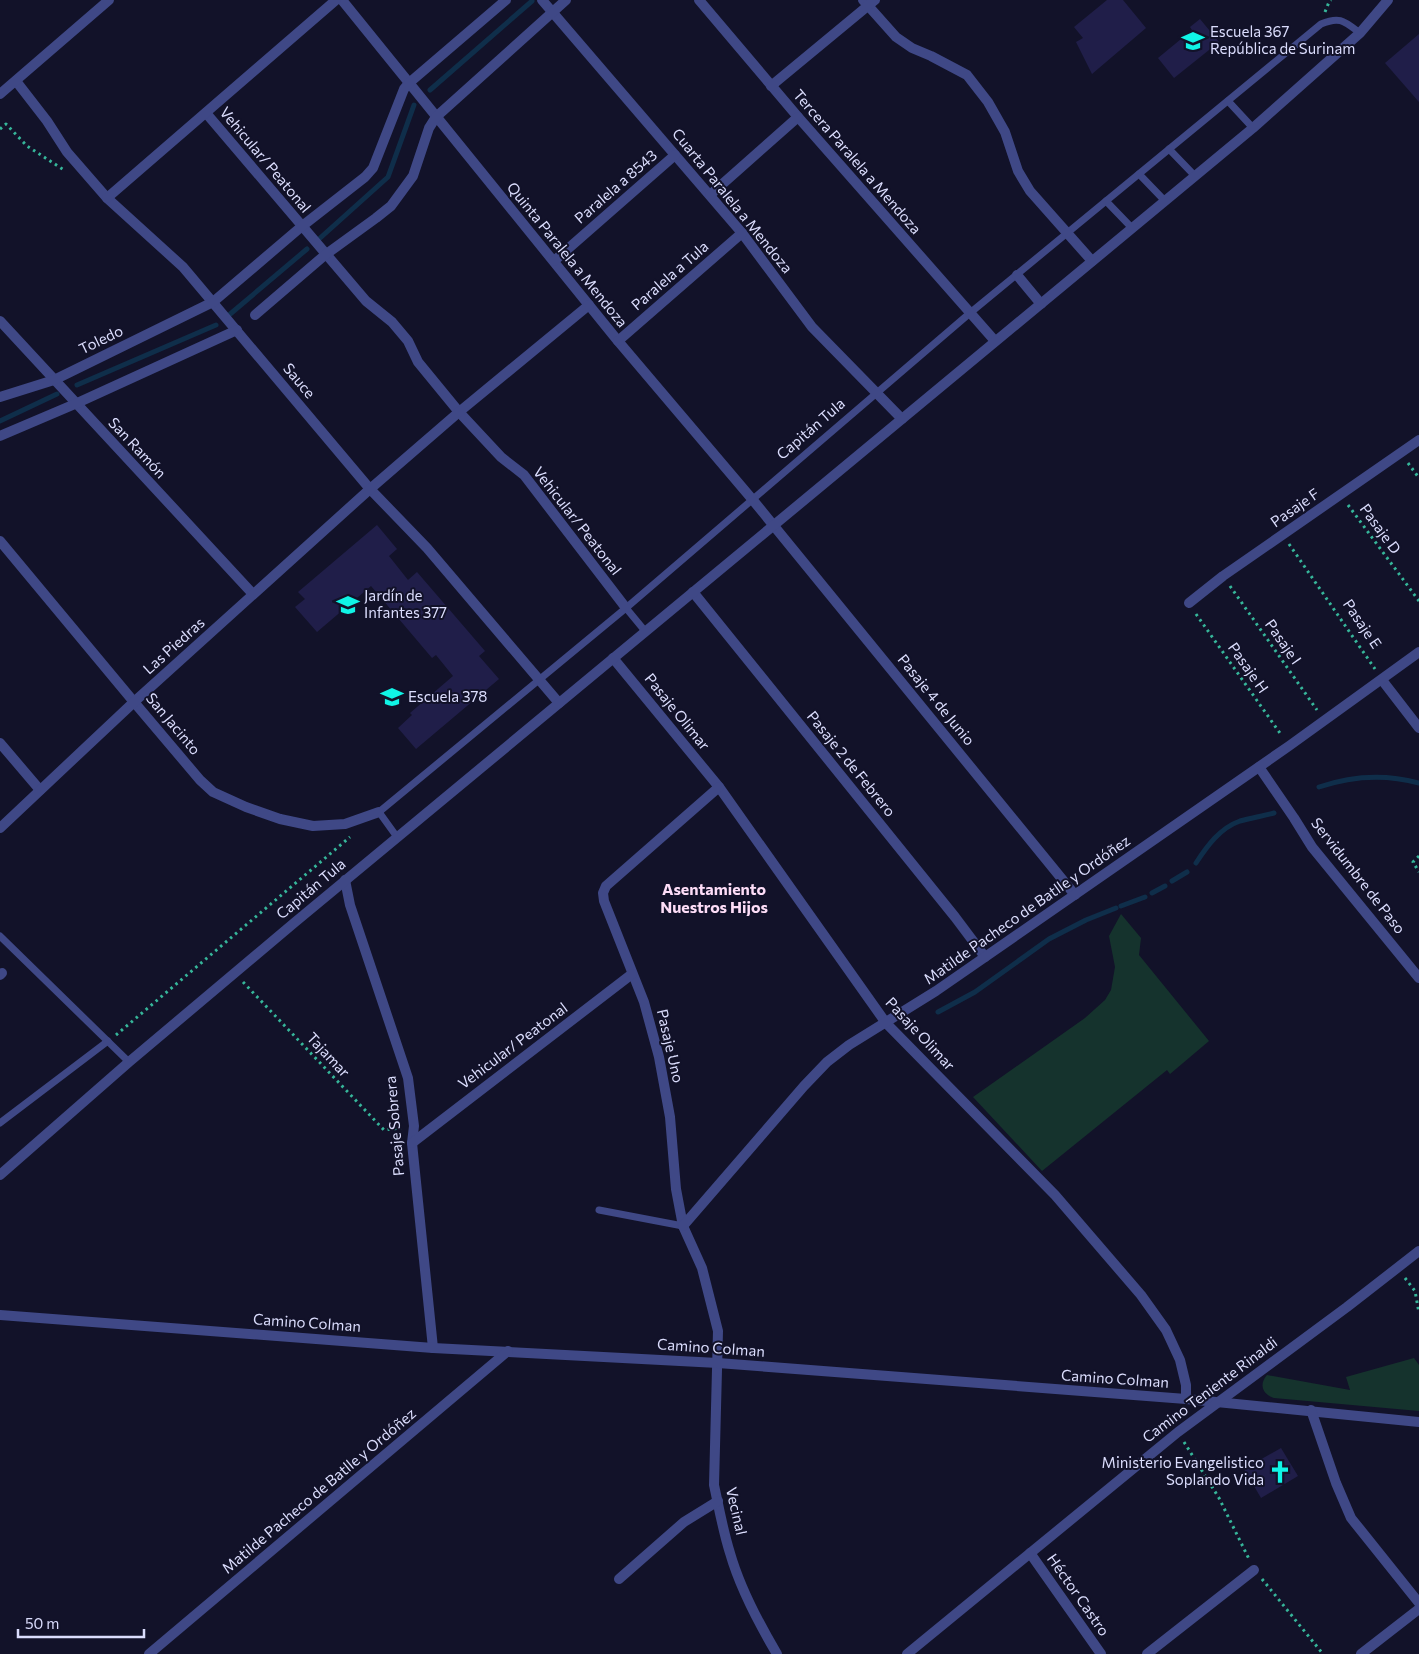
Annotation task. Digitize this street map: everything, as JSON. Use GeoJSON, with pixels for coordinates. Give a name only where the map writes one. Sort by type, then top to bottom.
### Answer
{"type":"FeatureCollection","features":[{"type":"Feature","properties":{"kind":"street"},"geometry":{"type":"LineString","coordinates":[[0,94],[109,0]]}},
{"type":"Feature","properties":{"kind":"street","name":"Vehicular/ Peatonal"},"geometry":{"type":"LineString","coordinates":[[106,198],[336,0]]}},
{"type":"Feature","properties":{"kind":"street","name":"Quinta Paralela a Mendoza"},"geometry":{"type":"LineString","coordinates":[[342,0],[618,341],[773,525]]}},
{"type":"Feature","properties":{"kind":"street"},"geometry":{"type":"LineString","coordinates":[[409,83],[506,0]]}},
{"type":"Feature","properties":{"kind":"street","name":"Cuarta Paralela a Mendoza"},"geometry":{"type":"LineString","coordinates":[[542,0],[742,232],[812,327],[902,419]]}},
{"type":"Feature","properties":{"kind":"street"},"geometry":{"type":"LineString","coordinates":[[255,315],[325,255],[390,206],[413,176],[429,128],[436,116],[566,0]]}},
{"type":"Feature","properties":{"kind":"street","name":"Tercera Paralela a Mendoza"},"geometry":{"type":"LineString","coordinates":[[699,0],[771,86],[995,341]]}},
{"type":"Feature","properties":{"kind":"street","name":"Capitán Tula"},"geometry":{"type":"LineString","coordinates":[[0,1175],[129,1062],[345,880],[1253,128],[1360,33],[1388,0]]}},
{"type":"Feature","properties":{"kind":"street"},"geometry":{"type":"LineString","coordinates":[[771,86],[868,2],[896,37],[912,48],[967,75],[988,102],[1001,124],[1018,171],[1030,191],[1092,261]]}},
{"type":"Feature","properties":{"kind":"street","name":"Sauce"},"geometry":{"type":"LineString","coordinates":[[16,81],[67,152],[106,198],[183,266],[370,489],[427,548],[559,702]]}},
{"type":"Feature","properties":{"kind":"street","name":"Vehicular/ Peatonal"},"geometry":{"type":"LineString","coordinates":[[213,302],[365,177],[372,168],[404,89],[409,83]]}},
{"type":"Feature","properties":{"kind":"street","name":"Vehicular/ Peatonal"},"geometry":{"type":"LineString","coordinates":[[206,113],[325,255],[366,301],[392,322],[408,342],[418,362],[458,412],[501,457],[524,476],[626,608]]}},
{"type":"Feature","properties":{"kind":"street"},"geometry":{"type":"LineString","coordinates":[[710,194],[798,117]]}},
{"type":"Feature","properties":{"kind":"street","name":"Paralela a 8543"},"geometry":{"type":"LineString","coordinates":[[554,261],[675,155]]}},
{"type":"Feature","properties":{"kind":"street","name":"Paralela a Tula"},"geometry":{"type":"LineString","coordinates":[[618,341],[742,232]]}},
{"type":"Feature","properties":{"kind":"street"},"geometry":{"type":"LineString","coordinates":[[1018,274],[1041,304]]}},
{"type":"Feature","properties":{"kind":"street","name":"Toledo"},"geometry":{"type":"LineString","coordinates":[[0,397],[54,380],[213,302]]}},
{"type":"Feature","properties":{"kind":"street"},"geometry":{"type":"LineString","coordinates":[[370,489],[458,412],[589,305]]}},
{"type":"Feature","properties":{"kind":"street","name":"San Ramón"},"geometry":{"type":"LineString","coordinates":[[0,321],[253,594]]}},
{"type":"Feature","properties":{"kind":"street"},"geometry":{"type":"LineString","coordinates":[[0,436],[237,330]]}},
{"type":"Feature","properties":{"kind":"street","name":"Pasaje F"},"geometry":{"type":"LineString","coordinates":[[1188,602],[1419,440]]}},
{"type":"Feature","properties":{"kind":"street","name":"Las Piedras"},"geometry":{"type":"LineString","coordinates":[[0,828],[134,702],[370,489]]}},
{"type":"Feature","properties":{"kind":"street","name":"Pasaje 4 de Junio"},"geometry":{"type":"LineString","coordinates":[[773,525],[1075,895]]}},
{"type":"Feature","properties":{"kind":"street","name":"San Jacinto"},"geometry":{"type":"LineString","coordinates":[[0,540],[134,702],[200,780],[213,792],[246,807],[280,819],[313,826],[345,824],[379,812]]}},
{"type":"Feature","properties":{"kind":"street","name":"Pasaje 2 de Febrero"},"geometry":{"type":"LineString","coordinates":[[694,592],[985,957]]}},
{"type":"Feature","properties":{"kind":"street","name":"Matilde Pacheco de Batlle y Ordóñez"},"geometry":{"type":"LineString","coordinates":[[683,1226],[827,1062],[849,1045],[886,1023],[1075,895],[1289,746],[1419,652]]}},
{"type":"Feature","properties":{"kind":"street","name":"Pasaje Olimar"},"geometry":{"type":"LineString","coordinates":[[613,658],[718,788],[886,1023],[1055,1195],[1141,1295],[1166,1330],[1180,1360],[1186,1384],[1186,1399]]}},
{"type":"Feature","properties":{"kind":"street"},"geometry":{"type":"LineString","coordinates":[[1382,680],[1419,728]]}},
{"type":"Feature","properties":{"kind":"street"},"geometry":{"type":"LineString","coordinates":[[0,743],[40,790]]}},
{"type":"Feature","properties":{"kind":"street","name":"Servidumbre de Paso"},"geometry":{"type":"LineString","coordinates":[[1258,767],[1312,847],[1419,978]]}},
{"type":"Feature","properties":{"kind":"street","name":"Pasaje Uno"},"geometry":{"type":"LineString","coordinates":[[718,788],[606,886],[603,893],[604,901],[644,1002],[659,1058],[670,1117],[676,1189],[683,1226],[702,1268],[709,1293],[718,1330],[718,1363]]}},
{"type":"Feature","properties":{"kind":"street","name":"Pasaje Sobrera"},"geometry":{"type":"LineString","coordinates":[[345,880],[350,905],[408,1078],[414,1126],[412,1143],[433,1348]]}},
{"type":"Feature","properties":{"kind":"street","name":"Vehicular/ Peatonal"},"geometry":{"type":"LineString","coordinates":[[412,1143],[632,974]]}},
{"type":"Feature","properties":{"kind":"street","name":"Camino Teniente Rinaldi"},"geometry":{"type":"LineString","coordinates":[[908,1654],[1178,1432],[1346,1308],[1419,1251]]}},
{"type":"Feature","properties":{"kind":"street","name":"Camino Colman"},"geometry":{"type":"LineString","coordinates":[[0,1315],[433,1348],[718,1363],[1186,1399],[1419,1422]]}},
{"type":"Feature","properties":{"kind":"street","name":"Matilde Pacheco de Batlle y Ordóñez"},"geometry":{"type":"LineString","coordinates":[[149,1654],[508,1351]]}},
{"type":"Feature","properties":{"kind":"street","name":"Vecinal"},"geometry":{"type":"LineString","coordinates":[[718,1363],[714,1485],[730,1553],[762,1630],[777,1654]]}},
{"type":"Feature","properties":{"kind":"street"},"geometry":{"type":"LineString","coordinates":[[1311,1410],[1336,1484],[1352,1518],[1419,1603]]}},
{"type":"Feature","properties":{"kind":"street"},"geometry":{"type":"LineString","coordinates":[[619,1579],[684,1522],[718,1501]]}},
{"type":"Feature","properties":{"kind":"street","name":"Héctor Castro"},"geometry":{"type":"LineString","coordinates":[[1030,1553],[1101,1654]]}},
{"type":"Feature","properties":{"kind":"street"},"geometry":{"type":"LineString","coordinates":[[1147,1654],[1254,1570]]}},
{"type":"Feature","properties":{"kind":"street"},"geometry":{"type":"LineString","coordinates":[[1361,1654],[1419,1609]]}},
{"type":"Feature","properties":{"kind":"lane","name":"Capitán Tula"},"geometry":{"type":"LineString","coordinates":[[379,812],[626,608],[970,313],[1320,24],[1332,20],[1344,21],[1360,33]]}},
{"type":"Feature","properties":{"kind":"lane"},"geometry":{"type":"LineString","coordinates":[[1228,101],[1253,128]]}},
{"type":"Feature","properties":{"kind":"lane"},"geometry":{"type":"LineString","coordinates":[[1169,150],[1195,176]]}},
{"type":"Feature","properties":{"kind":"lane"},"geometry":{"type":"LineString","coordinates":[[1139,174],[1165,201]]}},
{"type":"Feature","properties":{"kind":"lane"},"geometry":{"type":"LineString","coordinates":[[1106,201],[1132,228]]}},
{"type":"Feature","properties":{"kind":"lane"},"geometry":{"type":"LineString","coordinates":[[626,608],[645,631]]}},
{"type":"Feature","properties":{"kind":"lane"},"geometry":{"type":"LineString","coordinates":[[379,812],[397,837]]}},
{"type":"Feature","properties":{"kind":"lane"},"geometry":{"type":"LineString","coordinates":[[0,936],[129,1062]]}},
{"type":"Feature","properties":{"kind":"lane"},"geometry":{"type":"LineString","coordinates":[[0,1123],[108,1042]]}},
{"type":"Feature","properties":{"kind":"lane"},"geometry":{"type":"LineString","coordinates":[[599,1210],[683,1226]]}},
{"type":"Feature","properties":{"kind":"path"},"geometry":{"type":"LineString","coordinates":[[0,129],[6,124],[27,146],[67,172]]}},
{"type":"Feature","properties":{"kind":"path"},"geometry":{"type":"LineString","coordinates":[[1400,453],[1419,478]]}},
{"type":"Feature","properties":{"kind":"path","name":"Pasaje D"},"geometry":{"type":"LineString","coordinates":[[1340,494],[1419,601]]}},
{"type":"Feature","properties":{"kind":"path","name":"Pasaje E"},"geometry":{"type":"LineString","coordinates":[[1283,535],[1382,680]]}},
{"type":"Feature","properties":{"kind":"path","name":"Pasaje I"},"geometry":{"type":"LineString","coordinates":[[1223,576],[1324,721]]}},
{"type":"Feature","properties":{"kind":"path","name":"Pasaje H"},"geometry":{"type":"LineString","coordinates":[[1188,602],[1289,746]]}},
{"type":"Feature","properties":{"kind":"path"},"geometry":{"type":"LineString","coordinates":[[108,1042],[356,832]]}},
{"type":"Feature","properties":{"kind":"path"},"geometry":{"type":"LineString","coordinates":[[1419,856],[1413,862],[1419,872]]}},
{"type":"Feature","properties":{"kind":"path","name":"Tajamar"},"geometry":{"type":"LineString","coordinates":[[235,973],[384,1130],[414,1126]]}},
{"type":"Feature","properties":{"kind":"path"},"geometry":{"type":"LineString","coordinates":[[1398,1268],[1414,1291],[1419,1314]]}},
{"type":"Feature","properties":{"kind":"path"},"geometry":{"type":"LineString","coordinates":[[1178,1432],[1219,1498],[1254,1570],[1323,1654]]}},
{"type":"Feature","properties":{"kind":"green space"},"geometry":{"type":"Polygon","coordinates":[[[1121,914],[1141,938],[1139,955],[1209,1041],[1170,1074],[1167,1070],[1042,1171],[973,1097],[1085,1018],[1105,1000],[1111,990],[1115,967],[1109,936],[1121,914]]]}},
{"type":"Feature","properties":{"kind":"green space"},"geometry":{"type":"Polygon","coordinates":[[[1414,1358],[1419,1365],[1419,1411],[1274,1398],[1267,1394],[1263,1388],[1263,1382],[1267,1375],[1350,1390],[1346,1377],[1414,1358]]]}},
{"type":"Feature","properties":{"kind":"building"},"geometry":{"type":"Polygon","coordinates":[[[1107,0],[1123,0],[1146,28],[1092,74],[1076,42],[1083,38],[1074,27],[1107,0]]]}},
{"type":"Feature","properties":{"kind":"building"},"geometry":{"type":"Polygon","coordinates":[[[1200,19],[1219,42],[1174,78],[1158,58],[1192,30],[1190,27],[1200,19]]]}},
{"type":"Feature","properties":{"kind":"building"},"geometry":{"type":"Polygon","coordinates":[[[1419,34],[1419,102],[1385,63],[1419,34]]]}},
{"type":"Feature","properties":{"kind":"building"},"geometry":{"type":"Polygon","coordinates":[[[377,525],[397,549],[389,556],[408,580],[417,572],[485,651],[479,656],[499,679],[416,749],[398,728],[412,715],[410,713],[453,676],[436,655],[432,658],[371,586],[317,632],[295,607],[305,599],[298,592],[377,525]]]}},
{"type":"Feature","properties":{"kind":"building"},"geometry":{"type":"Polygon","coordinates":[[[1281,1448],[1298,1476],[1261,1498],[1244,1469],[1281,1448]]]}},
{"type":"Feature","properties":{"kind":"waterway"},"geometry":{"type":"LineString","coordinates":[[430,90],[532,1]]}},
{"type":"Feature","properties":{"kind":"waterway"},"geometry":{"type":"LineString","coordinates":[[319,239],[388,177],[414,105]]}},
{"type":"Feature","properties":{"kind":"waterway"},"geometry":{"type":"LineString","coordinates":[[229,315],[307,249]]}},
{"type":"Feature","properties":{"kind":"waterway"},"geometry":{"type":"LineString","coordinates":[[77,385],[216,325]]}},
{"type":"Feature","properties":{"kind":"waterway"},"geometry":{"type":"LineString","coordinates":[[0,421],[57,394]]}},
{"type":"Feature","properties":{"kind":"waterway"},"geometry":{"type":"LineString","coordinates":[[1319,787],[1343,780],[1381,777],[1419,783]]}},
{"type":"Feature","properties":{"kind":"waterway"},"geometry":{"type":"LineString","coordinates":[[1196,863],[1209,844],[1226,828],[1240,821],[1274,813]]}},
{"type":"Feature","properties":{"kind":"waterway"},"geometry":{"type":"LineString","coordinates":[[1172,881],[1187,872]]}},
{"type":"Feature","properties":{"kind":"waterway"},"geometry":{"type":"LineString","coordinates":[[1152,893],[1165,886]]}},
{"type":"Feature","properties":{"kind":"waterway"},"geometry":{"type":"LineString","coordinates":[[1121,906],[1145,897]]}},
{"type":"Feature","properties":{"kind":"waterway"},"geometry":{"type":"LineString","coordinates":[[938,1012],[975,992],[1049,939],[1086,920],[1116,908]]}},
{"type":"Feature","properties":{"kind":"place","name":"Escuela 367 República de Surinam"},"geometry":{"type":"Point","coordinates":[1193,41]}},
{"type":"Feature","properties":{"kind":"place","name":"Jardín de Infantes 377"},"geometry":{"type":"Point","coordinates":[348,605]}},
{"type":"Feature","properties":{"kind":"place","name":"Escuela 378"},"geometry":{"type":"Point","coordinates":[392,697]}},
{"type":"Feature","properties":{"kind":"place","name":"Ministerio Evangelistico Soplando Vida"},"geometry":{"type":"Point","coordinates":[1280,1472]}},
{"type":"Feature","properties":{"kind":"district","name":"Asentamiento Nuestros Hijos"},"geometry":{"type":"Point","coordinates":[714,898]}}]}
